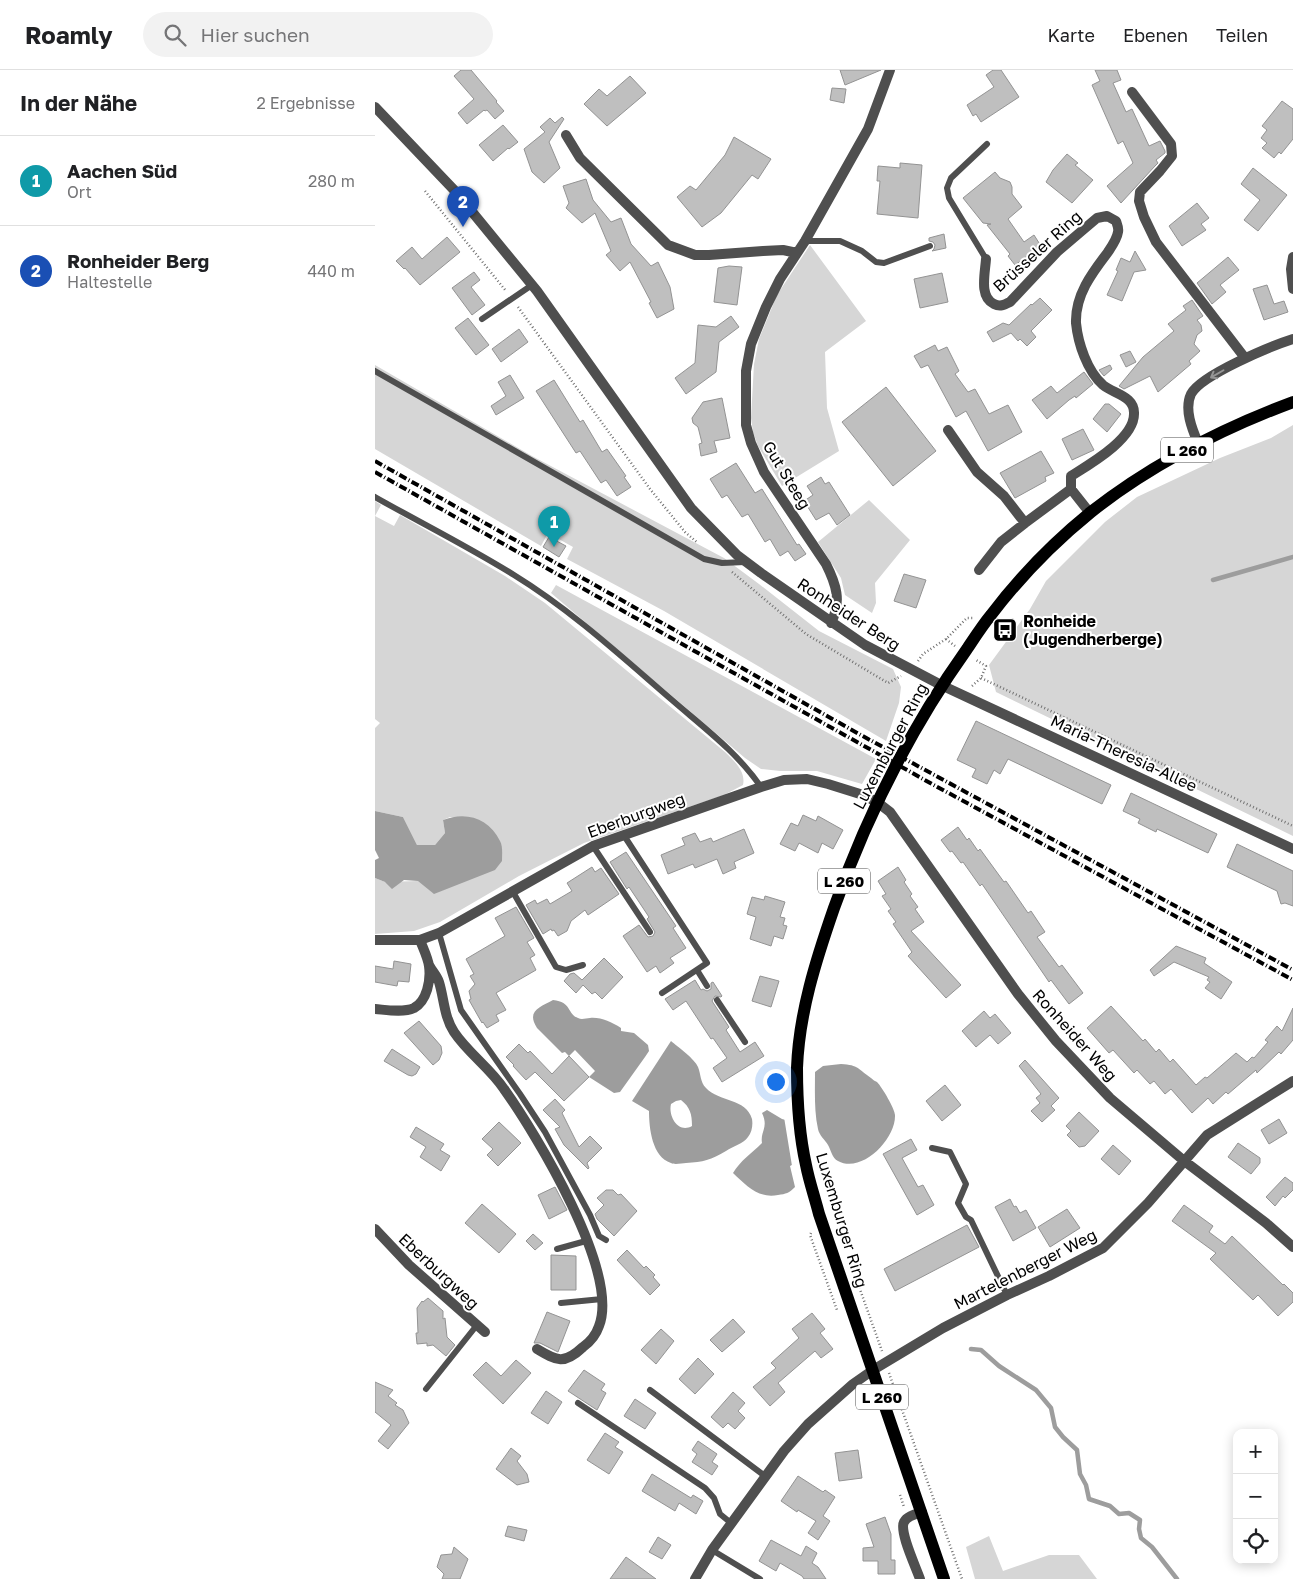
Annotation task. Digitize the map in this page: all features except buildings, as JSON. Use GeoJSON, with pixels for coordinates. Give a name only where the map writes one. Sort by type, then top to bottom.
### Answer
{"type":"FeatureCollection","features":[{"type":"Feature","properties":{"kind":"main road","name":"L 260"},"geometry":{"type":"LineString","coordinates":[[941,685],[989,617],[1020,580],[1061,539],[1090,514],[1127,485],[1198,443],[1249,419],[1293,402]]}},
{"type":"Feature","properties":{"kind":"main road","name":"Luxemburger Ring"},"geometry":{"type":"LineString","coordinates":[[941,685],[893,768],[845,879],[815,962],[801,1030],[797,1067],[798,1107],[805,1163],[819,1214],[945,1579]]}},
{"type":"Feature","properties":{"kind":"street","name":"Gut Steeg"},"geometry":{"type":"LineString","coordinates":[[831,622],[836,613],[836,590],[826,564],[765,472],[751,444],[745,425],[746,371],[751,344],[766,307],[780,279],[805,241],[868,129],[890,70]]}},
{"type":"Feature","properties":{"kind":"street"},"geometry":{"type":"LineString","coordinates":[[1133,92],[1171,144],[1172,156],[1140,192],[1139,202],[1144,217],[1156,242],[1245,358]]}},
{"type":"Feature","properties":{"kind":"street","name":"Ronheider Berg"},"geometry":{"type":"LineString","coordinates":[[375,107],[455,192],[532,284],[691,508],[737,555],[865,645],[941,685]]}},
{"type":"Feature","properties":{"kind":"street"},"geometry":{"type":"LineString","coordinates":[[567,136],[580,158],[668,245],[695,255],[783,250],[797,253]]}},
{"type":"Feature","properties":{"kind":"street","name":"Brüsseler Ring"},"geometry":{"type":"LineString","coordinates":[[979,570],[1001,542],[1071,489],[1071,476],[1115,446],[1130,428],[1135,415],[1133,404],[1125,396],[1103,384],[1089,366],[1080,344],[1076,322],[1078,300],[1088,280],[1115,241],[1119,231],[1116,220],[1107,216],[1097,218],[1057,252],[1009,302],[1003,305],[998,306],[989,301],[985,295],[986,259]]}},
{"type":"Feature","properties":{"kind":"street"},"geometry":{"type":"LineString","coordinates":[[1293,258],[1291,269],[1293,289]]}},
{"type":"Feature","properties":{"kind":"street"},"geometry":{"type":"LineString","coordinates":[[1198,443],[1191,425],[1189,408],[1191,395],[1200,384],[1245,358],[1293,339]]}},
{"type":"Feature","properties":{"kind":"street"},"geometry":{"type":"LineString","coordinates":[[947,430],[977,472],[1003,496],[1025,523]]}},
{"type":"Feature","properties":{"kind":"street"},"geometry":{"type":"LineString","coordinates":[[1071,489],[1090,514]]}},
{"type":"Feature","properties":{"kind":"street","name":"Maria-Theresia-Allee"},"geometry":{"type":"LineString","coordinates":[[941,685],[1293,849]]}},
{"type":"Feature","properties":{"kind":"street","name":"Eberburgweg"},"geometry":{"type":"LineString","coordinates":[[375,940],[420,940],[439,933],[593,846],[623,834],[784,780],[807,779],[828,784],[877,802]]}},
{"type":"Feature","properties":{"kind":"street","name":"Ronheider Weg"},"geometry":{"type":"LineString","coordinates":[[877,802],[890,812],[1018,994],[1056,1041],[1111,1098],[1183,1160],[1266,1223],[1293,1247]]}},
{"type":"Feature","properties":{"kind":"street"},"geometry":{"type":"LineString","coordinates":[[420,940],[429,965],[438,980],[449,1023],[455,1034],[503,1087],[521,1114],[572,1202],[598,1272],[602,1299],[599,1326],[593,1338],[575,1355],[565,1360],[555,1360],[537,1349]]}},
{"type":"Feature","properties":{"kind":"street"},"geometry":{"type":"LineString","coordinates":[[375,1009],[399,1010],[413,1008],[424,998],[429,982],[429,965]]}},
{"type":"Feature","properties":{"kind":"street","name":"Martelenberger Weg"},"geometry":{"type":"LineString","coordinates":[[695,1579],[712,1550],[784,1451],[808,1424],[853,1384],[943,1328],[1103,1248],[1148,1203],[1183,1160],[1207,1135],[1293,1081]]}},
{"type":"Feature","properties":{"kind":"street","name":"Eberburgweg"},"geometry":{"type":"LineString","coordinates":[[375,1230],[409,1265],[481,1329]]}},
{"type":"Feature","properties":{"kind":"street"},"geometry":{"type":"LineString","coordinates":[[920,1579],[904,1533],[903,1523],[907,1518],[922,1512]]}},
{"type":"Feature","properties":{"kind":"lane"},"geometry":{"type":"LineString","coordinates":[[986,259],[949,198],[947,188],[951,178],[987,144]]}},
{"type":"Feature","properties":{"kind":"lane"},"geometry":{"type":"LineString","coordinates":[[805,241],[840,241],[875,262],[885,263],[930,246]]}},
{"type":"Feature","properties":{"kind":"lane"},"geometry":{"type":"LineString","coordinates":[[482,318],[532,284]]}},
{"type":"Feature","properties":{"kind":"lane"},"geometry":{"type":"LineString","coordinates":[[375,371],[704,560],[722,563],[745,562]]}},
{"type":"Feature","properties":{"kind":"lane"},"geometry":{"type":"LineString","coordinates":[[375,497],[507,571],[552,602],[602,640],[730,751],[750,771],[761,787]]}},
{"type":"Feature","properties":{"kind":"lane"},"geometry":{"type":"LineString","coordinates":[[623,834],[707,963],[662,993]]}},
{"type":"Feature","properties":{"kind":"lane"},"geometry":{"type":"LineString","coordinates":[[593,846],[650,932]]}},
{"type":"Feature","properties":{"kind":"lane"},"geometry":{"type":"LineString","coordinates":[[513,892],[555,967],[565,970],[583,965]]}},
{"type":"Feature","properties":{"kind":"lane"},"geometry":{"type":"LineString","coordinates":[[439,933],[461,1010],[545,1132],[590,1215],[599,1236],[606,1240]]}},
{"type":"Feature","properties":{"kind":"lane"},"geometry":{"type":"LineString","coordinates":[[697,970],[707,986]]}},
{"type":"Feature","properties":{"kind":"lane"},"geometry":{"type":"LineString","coordinates":[[717,1000],[745,1042]]}},
{"type":"Feature","properties":{"kind":"lane"},"geometry":{"type":"LineString","coordinates":[[932,1148],[950,1152],[966,1184],[958,1203],[966,1217],[971,1220],[1007,1295]]}},
{"type":"Feature","properties":{"kind":"lane"},"geometry":{"type":"LineString","coordinates":[[557,1249],[586,1241]]}},
{"type":"Feature","properties":{"kind":"lane"},"geometry":{"type":"LineString","coordinates":[[561,1303],[602,1299]]}},
{"type":"Feature","properties":{"kind":"lane"},"geometry":{"type":"LineString","coordinates":[[426,1389],[481,1329]]}},
{"type":"Feature","properties":{"kind":"lane"},"geometry":{"type":"LineString","coordinates":[[650,1390],[765,1476]]}},
{"type":"Feature","properties":{"kind":"lane"},"geometry":{"type":"LineString","coordinates":[[578,1403],[705,1488],[714,1498],[720,1514],[731,1523]]}},
{"type":"Feature","properties":{"kind":"lane"},"geometry":{"type":"LineString","coordinates":[[712,1550],[760,1579]]}},
{"type":"Feature","properties":{"kind":"path"},"geometry":{"type":"LineString","coordinates":[[923,654],[946,640],[967,618],[989,617]]}},
{"type":"Feature","properties":{"kind":"path"},"geometry":{"type":"LineString","coordinates":[[986,666],[981,678],[1293,826]]}},
{"type":"Feature","properties":{"kind":"path"},"geometry":{"type":"LineString","coordinates":[[855,1273],[962,1579]]}},
{"type":"Feature","properties":{"kind":"shaded area"},"geometry":{"type":"Polygon","coordinates":[[[810,245],[866,321],[825,352],[827,408],[839,451],[782,486],[758,446],[753,432],[751,418],[754,364],[759,339],[777,295],[810,245]]]}},
{"type":"Feature","properties":{"kind":"shaded area"},"geometry":{"type":"Polygon","coordinates":[[[375,365],[532,456],[724,558],[819,631],[893,669],[901,687],[899,703],[886,741],[664,611],[567,559],[573,547],[548,533],[541,546],[375,449],[375,365]]]}},
{"type":"Feature","properties":{"kind":"shaded area"},"geometry":{"type":"Polygon","coordinates":[[[1293,425],[1293,836],[996,692],[989,665],[1030,609],[1046,581],[1105,522],[1137,497],[1220,458],[1271,438],[1293,425]]]}},
{"type":"Feature","properties":{"kind":"shaded area"},"geometry":{"type":"Polygon","coordinates":[[[869,500],[910,540],[875,583],[876,603],[872,613],[845,595],[841,578],[818,542],[869,500]]]}},
{"type":"Feature","properties":{"kind":"shaded area"},"geometry":{"type":"Polygon","coordinates":[[[375,501],[381,505],[375,516],[375,501]]]}},
{"type":"Feature","properties":{"kind":"shaded area"},"geometry":{"type":"Polygon","coordinates":[[[400,515],[505,576],[545,603],[725,752],[741,771],[743,785],[724,795],[584,843],[519,876],[440,922],[414,931],[375,934],[375,878],[385,882],[418,881],[469,817],[450,817],[443,820],[445,833],[435,845],[417,845],[403,817],[375,811],[375,728],[380,723],[375,719],[375,516],[394,526],[400,515]]]}},
{"type":"Feature","properties":{"kind":"shaded area"},"geometry":{"type":"Polygon","coordinates":[[[556,585],[876,759],[862,784],[817,771],[761,769],[745,758],[551,593],[556,585]]]}},
{"type":"Feature","properties":{"kind":"shaded area"},"geometry":{"type":"Polygon","coordinates":[[[375,811],[403,817],[417,845],[435,845],[445,833],[443,820],[460,816],[476,818],[490,827],[500,841],[502,845],[502,861],[495,870],[434,894],[418,881],[404,880],[392,889],[385,882],[375,878],[375,860],[379,858],[375,850],[375,811]]]}},
{"type":"Feature","properties":{"kind":"shaded area"},"geometry":{"type":"Polygon","coordinates":[[[553,1000],[563,1003],[578,1018],[606,1020],[621,1028],[621,1031],[634,1033],[648,1045],[649,1051],[620,1092],[614,1093],[589,1077],[565,1052],[562,1053],[537,1028],[533,1017],[536,1010],[553,1000]]]}},
{"type":"Feature","properties":{"kind":"shaded area"},"geometry":{"type":"Polygon","coordinates":[[[671,1041],[696,1064],[706,1088],[718,1096],[744,1107],[749,1112],[752,1119],[752,1128],[746,1139],[716,1157],[697,1162],[673,1164],[665,1160],[656,1148],[651,1133],[649,1111],[632,1101],[671,1041]],[[681,1100],[676,1101],[671,1104],[670,1109],[678,1126],[687,1128],[692,1126],[692,1118],[690,1111],[681,1100]]]}},
{"type":"Feature","properties":{"kind":"shaded area"},"geometry":{"type":"Polygon","coordinates":[[[841,1064],[855,1066],[877,1082],[888,1098],[895,1115],[894,1124],[884,1144],[876,1152],[857,1163],[847,1164],[836,1160],[818,1129],[815,1101],[815,1072],[823,1066],[841,1064]]]}},
{"type":"Feature","properties":{"kind":"shaded area"},"geometry":{"type":"Polygon","coordinates":[[[767,1110],[782,1119],[811,1127],[803,1159],[790,1166],[795,1187],[785,1194],[771,1196],[753,1190],[733,1173],[762,1143],[765,1122],[762,1113],[767,1110]]]}},
{"type":"Feature","properties":{"kind":"shaded area"},"geometry":{"type":"Polygon","coordinates":[[[989,1536],[1003,1571],[1049,1555],[1079,1555],[1097,1579],[975,1579],[966,1547],[989,1536]]]}},
{"type":"Feature","properties":{"kind":"pier"},"geometry":{"type":"Polygon","coordinates":[[[575,1050],[595,1071],[589,1077],[569,1056],[575,1050]]]}},
{"type":"Feature","properties":{"kind":"pier"},"geometry":{"type":"Polygon","coordinates":[[[784,1117],[814,1126],[814,1138],[805,1160],[793,1167],[796,1183],[792,1166],[784,1117]]]}},
{"type":"Feature","properties":{"kind":"waterway"},"geometry":{"type":"LineString","coordinates":[[1213,580],[1293,557]]}},
{"type":"Feature","properties":{"kind":"waterway"},"geometry":{"type":"LineString","coordinates":[[971,1349],[981,1350],[999,1366],[1036,1390],[1051,1408],[1055,1427],[1077,1450],[1080,1474],[1086,1485],[1089,1499],[1110,1506],[1119,1514],[1129,1513],[1140,1520],[1141,1538],[1152,1547],[1177,1579]]}},
{"type":"Feature","properties":{"kind":"railway"},"geometry":{"type":"LineString","coordinates":[[375,461],[859,734],[1293,970]]}},
{"type":"Feature","properties":{"kind":"railway"},"geometry":{"type":"LineString","coordinates":[[375,472],[932,784],[1293,980]]}},
{"type":"Feature","properties":{"kind":"place","name":"Ronheider Berg"},"geometry":{"type":"Point","coordinates":[463,227]}},
{"type":"Feature","properties":{"kind":"place","name":"Aachen Süd"},"geometry":{"type":"Point","coordinates":[554,547]}},
{"type":"Feature","properties":{"kind":"place","name":"Ronheide (Jugendherberge)"},"geometry":{"type":"Point","coordinates":[1005,630]}}]}
